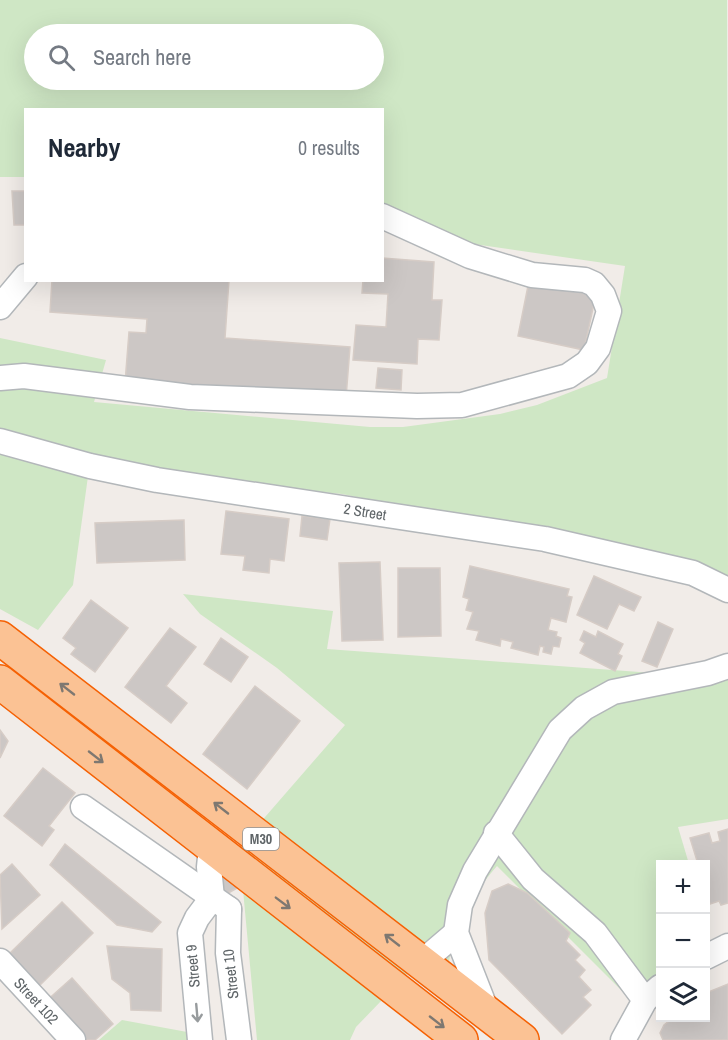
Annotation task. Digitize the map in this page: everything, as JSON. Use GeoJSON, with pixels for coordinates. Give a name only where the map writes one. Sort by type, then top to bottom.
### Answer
{"type":"FeatureCollection","features":[{"type":"Feature","properties":{"kind":"highway","name":"M30"},"geometry":{"type":"LineString","coordinates":[[0,638],[522,1040]]}},
{"type":"Feature","properties":{"kind":"highway","name":"M30"},"geometry":{"type":"LineString","coordinates":[[0,682],[461,1040]]}},
{"type":"Feature","properties":{"kind":"street"},"geometry":{"type":"LineString","coordinates":[[0,378],[24,376],[190,397],[417,406],[462,405],[568,376],[587,363],[598,348],[609,311],[603,295],[594,284],[585,280],[532,275],[470,256],[384,217]]}},
{"type":"Feature","properties":{"kind":"street"},"geometry":{"type":"LineString","coordinates":[[0,307],[24,278]]}},
{"type":"Feature","properties":{"kind":"street","name":"2 Street"},"geometry":{"type":"LineString","coordinates":[[0,441],[90,466],[157,480],[545,539],[693,573],[728,590]]}},
{"type":"Feature","properties":{"kind":"street"},"geometry":{"type":"LineString","coordinates":[[487,1012],[456,933],[464,894],[496,833],[560,730],[584,708],[598,699],[629,688],[708,673],[728,666]]}},
{"type":"Feature","properties":{"kind":"street"},"geometry":{"type":"LineString","coordinates":[[83,807],[220,903]]}},
{"type":"Feature","properties":{"kind":"street"},"geometry":{"type":"LineString","coordinates":[[496,833],[533,879],[595,933],[653,994],[623,1040]]}},
{"type":"Feature","properties":{"kind":"street","name":"Street 10"},"geometry":{"type":"LineString","coordinates":[[211,848],[209,867],[220,903],[239,1040]]}},
{"type":"Feature","properties":{"kind":"street","name":"Street 9"},"geometry":{"type":"LineString","coordinates":[[200,1040],[190,933],[197,918],[257,883]]}},
{"type":"Feature","properties":{"kind":"street"},"geometry":{"type":"LineString","coordinates":[[422,962],[456,933]]}},
{"type":"Feature","properties":{"kind":"street"},"geometry":{"type":"LineString","coordinates":[[710,955],[728,946]]}},
{"type":"Feature","properties":{"kind":"street","name":"Street 102"},"geometry":{"type":"LineString","coordinates":[[0,961],[73,1040]]}},
{"type":"Feature","properties":{"kind":"green space"},"geometry":{"type":"Polygon","coordinates":[[[0,0],[727,0],[728,589],[611,548],[342,494],[89,469],[73,585],[38,630],[0,609],[0,338],[106,360],[94,402],[370,427],[403,427],[500,414],[537,405],[607,378],[625,266],[384,231],[384,108],[24,108],[24,177],[0,177],[0,0]]]}},
{"type":"Feature","properties":{"kind":"green space"},"geometry":{"type":"Polygon","coordinates":[[[183,594],[333,611],[327,649],[653,673],[728,660],[728,819],[678,827],[688,860],[656,860],[656,994],[637,1006],[497,866],[475,896],[458,929],[448,965],[445,1003],[409,972],[356,1027],[350,1040],[257,1040],[239,847],[345,725],[277,668],[200,614],[183,594]]]}},
{"type":"Feature","properties":{"kind":"green space"},"geometry":{"type":"Polygon","coordinates":[[[122,1020],[198,1034],[197,1040],[99,1040],[122,1020]]]}},
{"type":"Feature","properties":{"kind":"building"},"geometry":{"type":"Polygon","coordinates":[[[12,191],[24,191],[24,225],[14,225],[12,191]]]}},
{"type":"Feature","properties":{"kind":"building"},"geometry":{"type":"Polygon","coordinates":[[[384,258],[434,262],[432,300],[442,300],[439,340],[418,339],[417,364],[353,360],[356,325],[386,327],[388,294],[362,293],[363,282],[384,282],[384,258]]]}},
{"type":"Feature","properties":{"kind":"building"},"geometry":{"type":"Polygon","coordinates":[[[529,281],[596,294],[584,350],[518,336],[529,281]]]}},
{"type":"Feature","properties":{"kind":"building"},"geometry":{"type":"Polygon","coordinates":[[[52,282],[229,282],[225,338],[350,347],[346,398],[125,383],[129,332],[146,333],[147,319],[50,312],[52,282]]]}},
{"type":"Feature","properties":{"kind":"building"},"geometry":{"type":"Polygon","coordinates":[[[378,368],[402,370],[401,390],[376,388],[378,368]]]}},
{"type":"Feature","properties":{"kind":"building"},"geometry":{"type":"Polygon","coordinates":[[[226,511],[289,519],[284,561],[270,559],[269,573],[243,570],[245,556],[221,554],[226,511]]]}},
{"type":"Feature","properties":{"kind":"building"},"geometry":{"type":"Polygon","coordinates":[[[302,516],[330,519],[327,540],[300,536],[302,516]]]}},
{"type":"Feature","properties":{"kind":"building"},"geometry":{"type":"Polygon","coordinates":[[[184,520],[185,560],[97,563],[95,523],[184,520]]]}},
{"type":"Feature","properties":{"kind":"building"},"geometry":{"type":"Polygon","coordinates":[[[380,562],[383,640],[342,641],[339,563],[380,562]]]}},
{"type":"Feature","properties":{"kind":"building"},"geometry":{"type":"Polygon","coordinates":[[[470,566],[569,589],[567,596],[572,597],[566,622],[551,618],[548,630],[557,632],[556,636],[561,638],[559,647],[553,646],[551,654],[543,652],[544,647],[540,646],[538,655],[511,648],[513,642],[501,639],[500,646],[476,640],[479,631],[467,629],[473,612],[466,610],[469,599],[463,597],[470,566]]]}},
{"type":"Feature","properties":{"kind":"building"},"geometry":{"type":"Polygon","coordinates":[[[398,568],[440,568],[441,636],[398,637],[398,568]]]}},
{"type":"Feature","properties":{"kind":"building"},"geometry":{"type":"Polygon","coordinates":[[[594,576],[641,597],[634,611],[619,604],[607,629],[577,615],[594,576]]]}},
{"type":"Feature","properties":{"kind":"building"},"geometry":{"type":"Polygon","coordinates":[[[91,600],[128,628],[95,672],[71,654],[76,648],[63,638],[91,600]]]}},
{"type":"Feature","properties":{"kind":"building"},"geometry":{"type":"Polygon","coordinates":[[[658,622],[673,629],[657,667],[642,661],[658,622]]]}},
{"type":"Feature","properties":{"kind":"building"},"geometry":{"type":"Polygon","coordinates":[[[170,628],[196,647],[166,686],[187,703],[171,723],[125,687],[170,628]]]}},
{"type":"Feature","properties":{"kind":"building"},"geometry":{"type":"Polygon","coordinates":[[[584,631],[596,637],[598,631],[623,644],[618,654],[622,656],[615,671],[580,653],[585,643],[580,640],[584,631]]]}},
{"type":"Feature","properties":{"kind":"building"},"geometry":{"type":"Polygon","coordinates":[[[221,638],[248,657],[231,682],[204,664],[221,638]]]}},
{"type":"Feature","properties":{"kind":"building"},"geometry":{"type":"Polygon","coordinates":[[[255,686],[300,721],[247,789],[203,754],[255,686]]]}},
{"type":"Feature","properties":{"kind":"building"},"geometry":{"type":"Polygon","coordinates":[[[0,730],[8,741],[0,758],[0,730]]]}},
{"type":"Feature","properties":{"kind":"building"},"geometry":{"type":"Polygon","coordinates":[[[43,768],[75,793],[49,826],[54,830],[42,846],[4,816],[43,768]]]}},
{"type":"Feature","properties":{"kind":"building"},"geometry":{"type":"Polygon","coordinates":[[[728,829],[728,903],[721,905],[719,901],[710,904],[710,860],[697,860],[690,838],[709,833],[712,843],[720,841],[718,832],[728,829]]]}},
{"type":"Feature","properties":{"kind":"building"},"geometry":{"type":"Polygon","coordinates":[[[65,844],[161,922],[152,932],[117,925],[50,865],[65,844]]]}},
{"type":"Feature","properties":{"kind":"building"},"geometry":{"type":"Polygon","coordinates":[[[12,864],[40,895],[2,929],[0,875],[12,864]]]}},
{"type":"Feature","properties":{"kind":"building"},"geometry":{"type":"Polygon","coordinates":[[[220,870],[241,886],[223,896],[220,870]]]}},
{"type":"Feature","properties":{"kind":"building"},"geometry":{"type":"Polygon","coordinates":[[[508,884],[527,893],[570,933],[566,941],[580,955],[575,960],[585,970],[579,977],[591,990],[583,997],[591,1005],[562,1034],[489,960],[485,913],[492,891],[508,884]]]}},
{"type":"Feature","properties":{"kind":"building"},"geometry":{"type":"Polygon","coordinates":[[[62,902],[93,933],[37,988],[6,957],[62,902]]]}},
{"type":"Feature","properties":{"kind":"building"},"geometry":{"type":"Polygon","coordinates":[[[107,946],[162,949],[161,1011],[131,1010],[130,993],[112,979],[107,946]]]}},
{"type":"Feature","properties":{"kind":"building"},"geometry":{"type":"Polygon","coordinates":[[[72,978],[113,1024],[95,1040],[77,1040],[44,1003],[72,978]]]}},
{"type":"Feature","properties":{"kind":"building"},"geometry":{"type":"Polygon","coordinates":[[[728,984],[728,1040],[663,1040],[660,1033],[668,1022],[710,1022],[710,991],[728,984]]]}}]}
